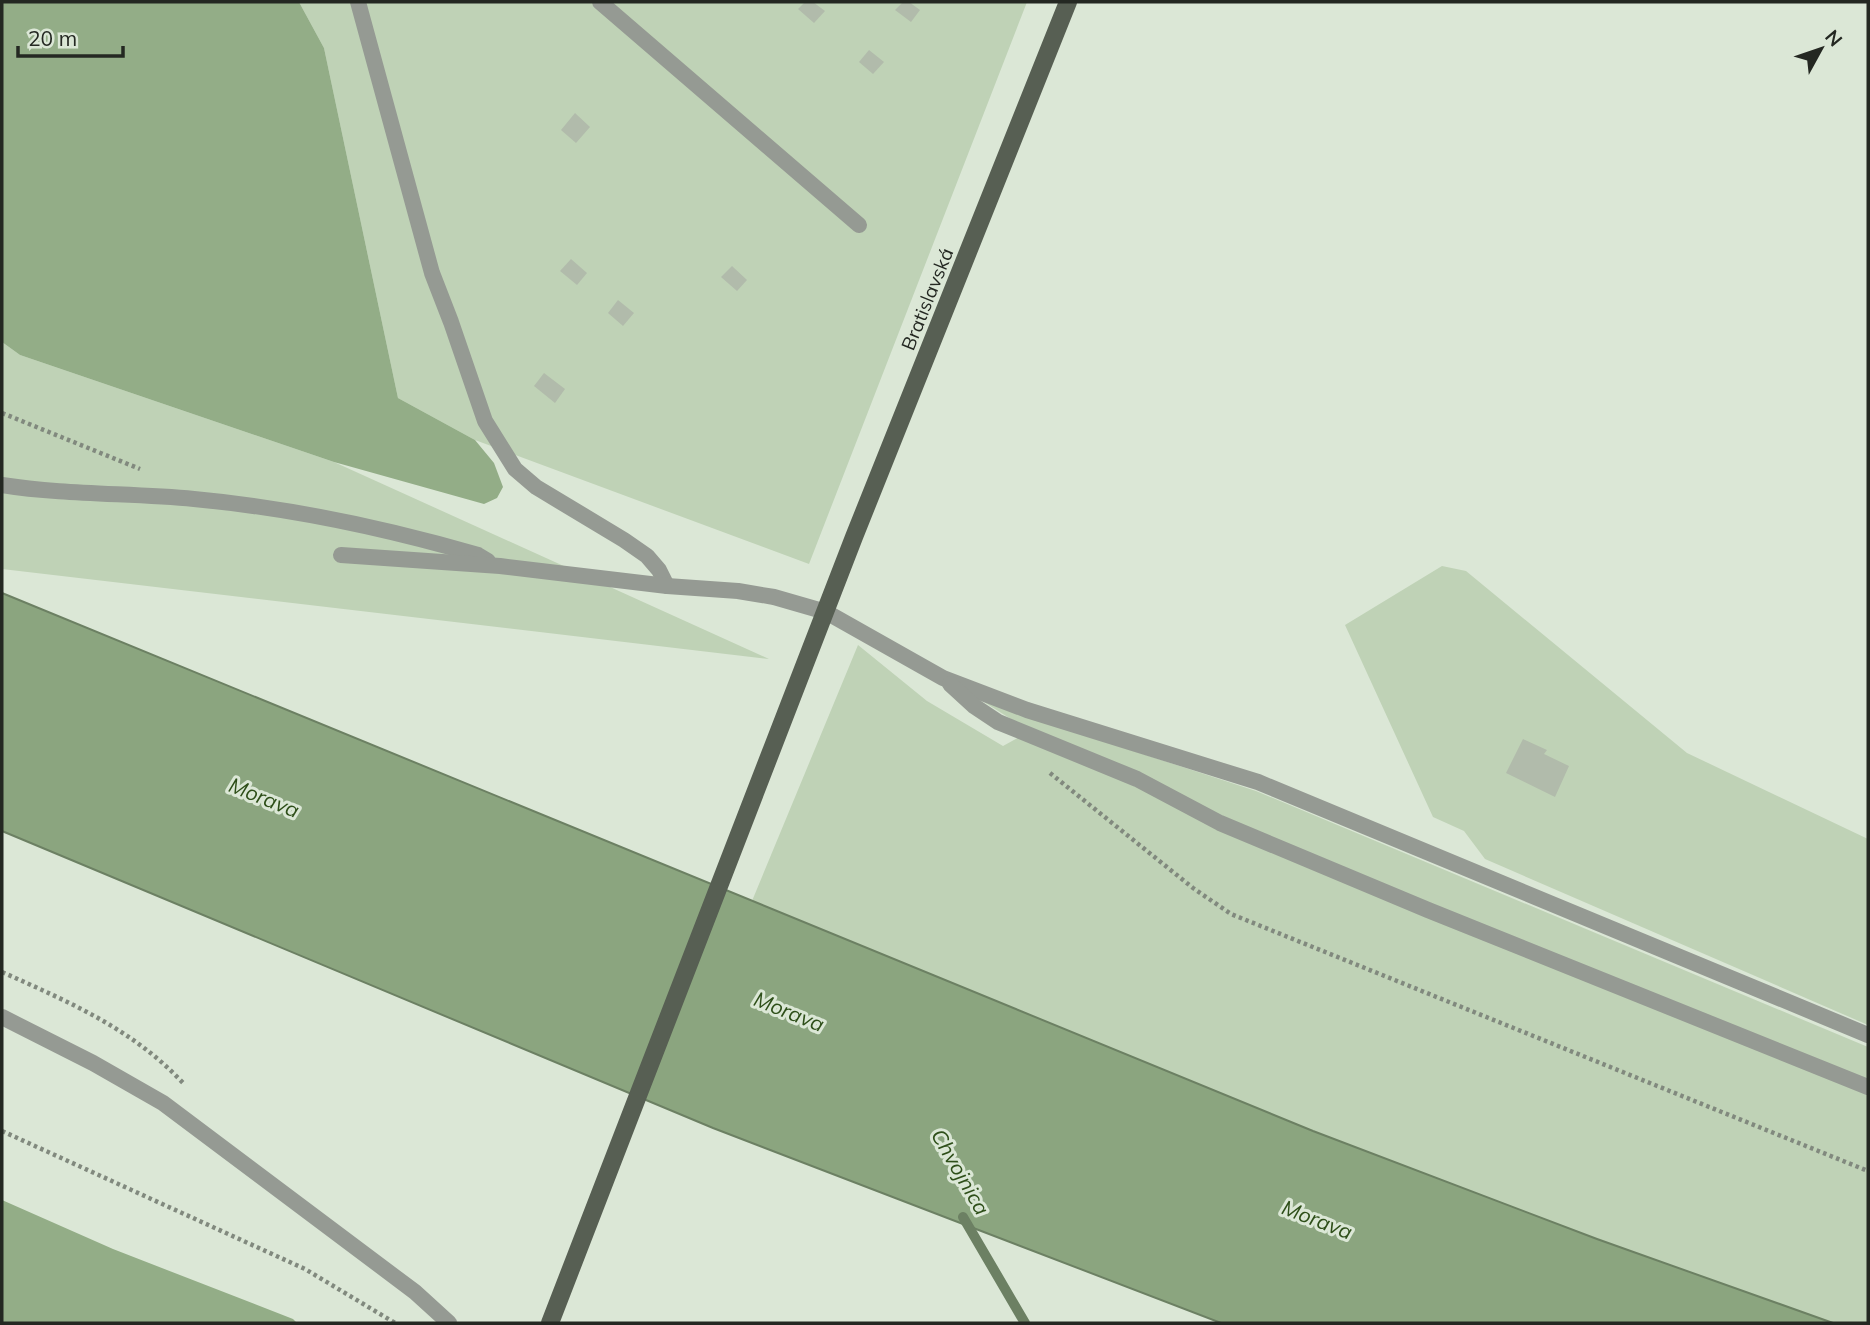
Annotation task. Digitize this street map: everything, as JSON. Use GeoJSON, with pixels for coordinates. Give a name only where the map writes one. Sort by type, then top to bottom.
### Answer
{"type":"FeatureCollection","features":[{"type":"Feature","properties":{"kind":"main road","name":"Bratislavská"},"geometry":{"type":"LineString","coordinates":[[550,1323],[1068,2]]}},
{"type":"Feature","properties":{"kind":"lane"},"geometry":{"type":"LineString","coordinates":[[358,2],[432,273],[485,421],[515,470],[536,487],[647,556],[659,570],[667,586]]}},
{"type":"Feature","properties":{"kind":"lane"},"geometry":{"type":"LineString","coordinates":[[600,2],[859,225]]}},
{"type":"Feature","properties":{"kind":"lane"},"geometry":{"type":"LineString","coordinates":[[2,485],[34,490],[192,499],[279,509],[397,532],[478,555],[500,566]]}},
{"type":"Feature","properties":{"kind":"lane"},"geometry":{"type":"LineString","coordinates":[[341,555],[500,566],[667,586],[738,591],[827,611],[943,678],[1027,710],[1258,782],[1868,1035]]}},
{"type":"Feature","properties":{"kind":"lane"},"geometry":{"type":"LineString","coordinates":[[943,678],[974,706],[998,722],[1137,779],[1220,823],[1427,910],[1868,1087]]}},
{"type":"Feature","properties":{"kind":"lane"},"geometry":{"type":"LineString","coordinates":[[2,1017],[93,1063],[163,1103],[415,1292],[449,1323]]}},
{"type":"Feature","properties":{"kind":"path"},"geometry":{"type":"LineString","coordinates":[[2,413],[146,472]]}},
{"type":"Feature","properties":{"kind":"path"},"geometry":{"type":"LineString","coordinates":[[1040,765],[1183,880],[1231,914],[1868,1171]]}},
{"type":"Feature","properties":{"kind":"path"},"geometry":{"type":"LineString","coordinates":[[2,1131],[305,1269],[395,1323]]}},
{"type":"Feature","properties":{"kind":"shaded area"},"geometry":{"type":"Polygon","coordinates":[[[2,2],[299,2],[324,48],[398,398],[475,440],[494,463],[503,487],[497,498],[484,504],[334,462],[20,355],[2,342],[2,2]]]}},
{"type":"Feature","properties":{"kind":"shaded area"},"geometry":{"type":"Polygon","coordinates":[[[299,2],[1027,2],[809,564],[475,440],[398,398],[324,48],[299,2]]]}},
{"type":"Feature","properties":{"kind":"shaded area"},"geometry":{"type":"Polygon","coordinates":[[[2,342],[20,355],[334,462],[769,659],[2,569],[2,342]]]}},
{"type":"Feature","properties":{"kind":"shaded area"},"geometry":{"type":"Polygon","coordinates":[[[1442,566],[1466,571],[1687,753],[1868,839],[1868,1025],[1485,859],[1464,831],[1433,817],[1345,625],[1442,566]]]}},
{"type":"Feature","properties":{"kind":"shaded area"},"geometry":{"type":"Polygon","coordinates":[[[858,645],[927,701],[1003,746],[1030,731],[984,702],[1256,791],[1868,1047],[1868,1323],[1833,1323],[1597,1239],[1313,1131],[752,901],[858,645]]]}},
{"type":"Feature","properties":{"kind":"shaded area"},"geometry":{"type":"Polygon","coordinates":[[[2,1200],[113,1249],[293,1319],[297,1323],[2,1323],[2,1200]]]}},
{"type":"Feature","properties":{"kind":"water","name":"Morava"},"geometry":{"type":"Polygon","coordinates":[[[2,593],[1313,1131],[1597,1239],[1833,1323],[1221,1323],[713,1128],[2,831],[2,593]]]}},
{"type":"Feature","properties":{"kind":"building"},"geometry":{"type":"Polygon","coordinates":[[[805,2],[813,2],[825,11],[814,23],[798,9],[805,2]]]}},
{"type":"Feature","properties":{"kind":"building"},"geometry":{"type":"Polygon","coordinates":[[[903,2],[909,2],[920,10],[911,22],[895,10],[903,2]]]}},
{"type":"Feature","properties":{"kind":"building"},"geometry":{"type":"Polygon","coordinates":[[[869,50],[884,62],[873,74],[859,62],[869,50]]]}},
{"type":"Feature","properties":{"kind":"building"},"geometry":{"type":"Polygon","coordinates":[[[575,113],[590,127],[576,143],[561,130],[575,113]]]}},
{"type":"Feature","properties":{"kind":"building"},"geometry":{"type":"Polygon","coordinates":[[[571,259],[587,273],[577,285],[560,271],[571,259]]]}},
{"type":"Feature","properties":{"kind":"building"},"geometry":{"type":"Polygon","coordinates":[[[732,266],[747,280],[737,291],[721,277],[732,266]]]}},
{"type":"Feature","properties":{"kind":"building"},"geometry":{"type":"Polygon","coordinates":[[[618,300],[634,313],[623,326],[608,313],[618,300]]]}},
{"type":"Feature","properties":{"kind":"building"},"geometry":{"type":"Polygon","coordinates":[[[544,373],[565,389],[555,403],[534,386],[544,373]]]}},
{"type":"Feature","properties":{"kind":"building"},"geometry":{"type":"Polygon","coordinates":[[[1523,739],[1547,750],[1544,754],[1569,766],[1555,797],[1506,773],[1523,739]]]}},
{"type":"Feature","properties":{"kind":"waterway","name":"Chvojnica"},"geometry":{"type":"LineString","coordinates":[[963,1217],[1025,1323]]}}]}
